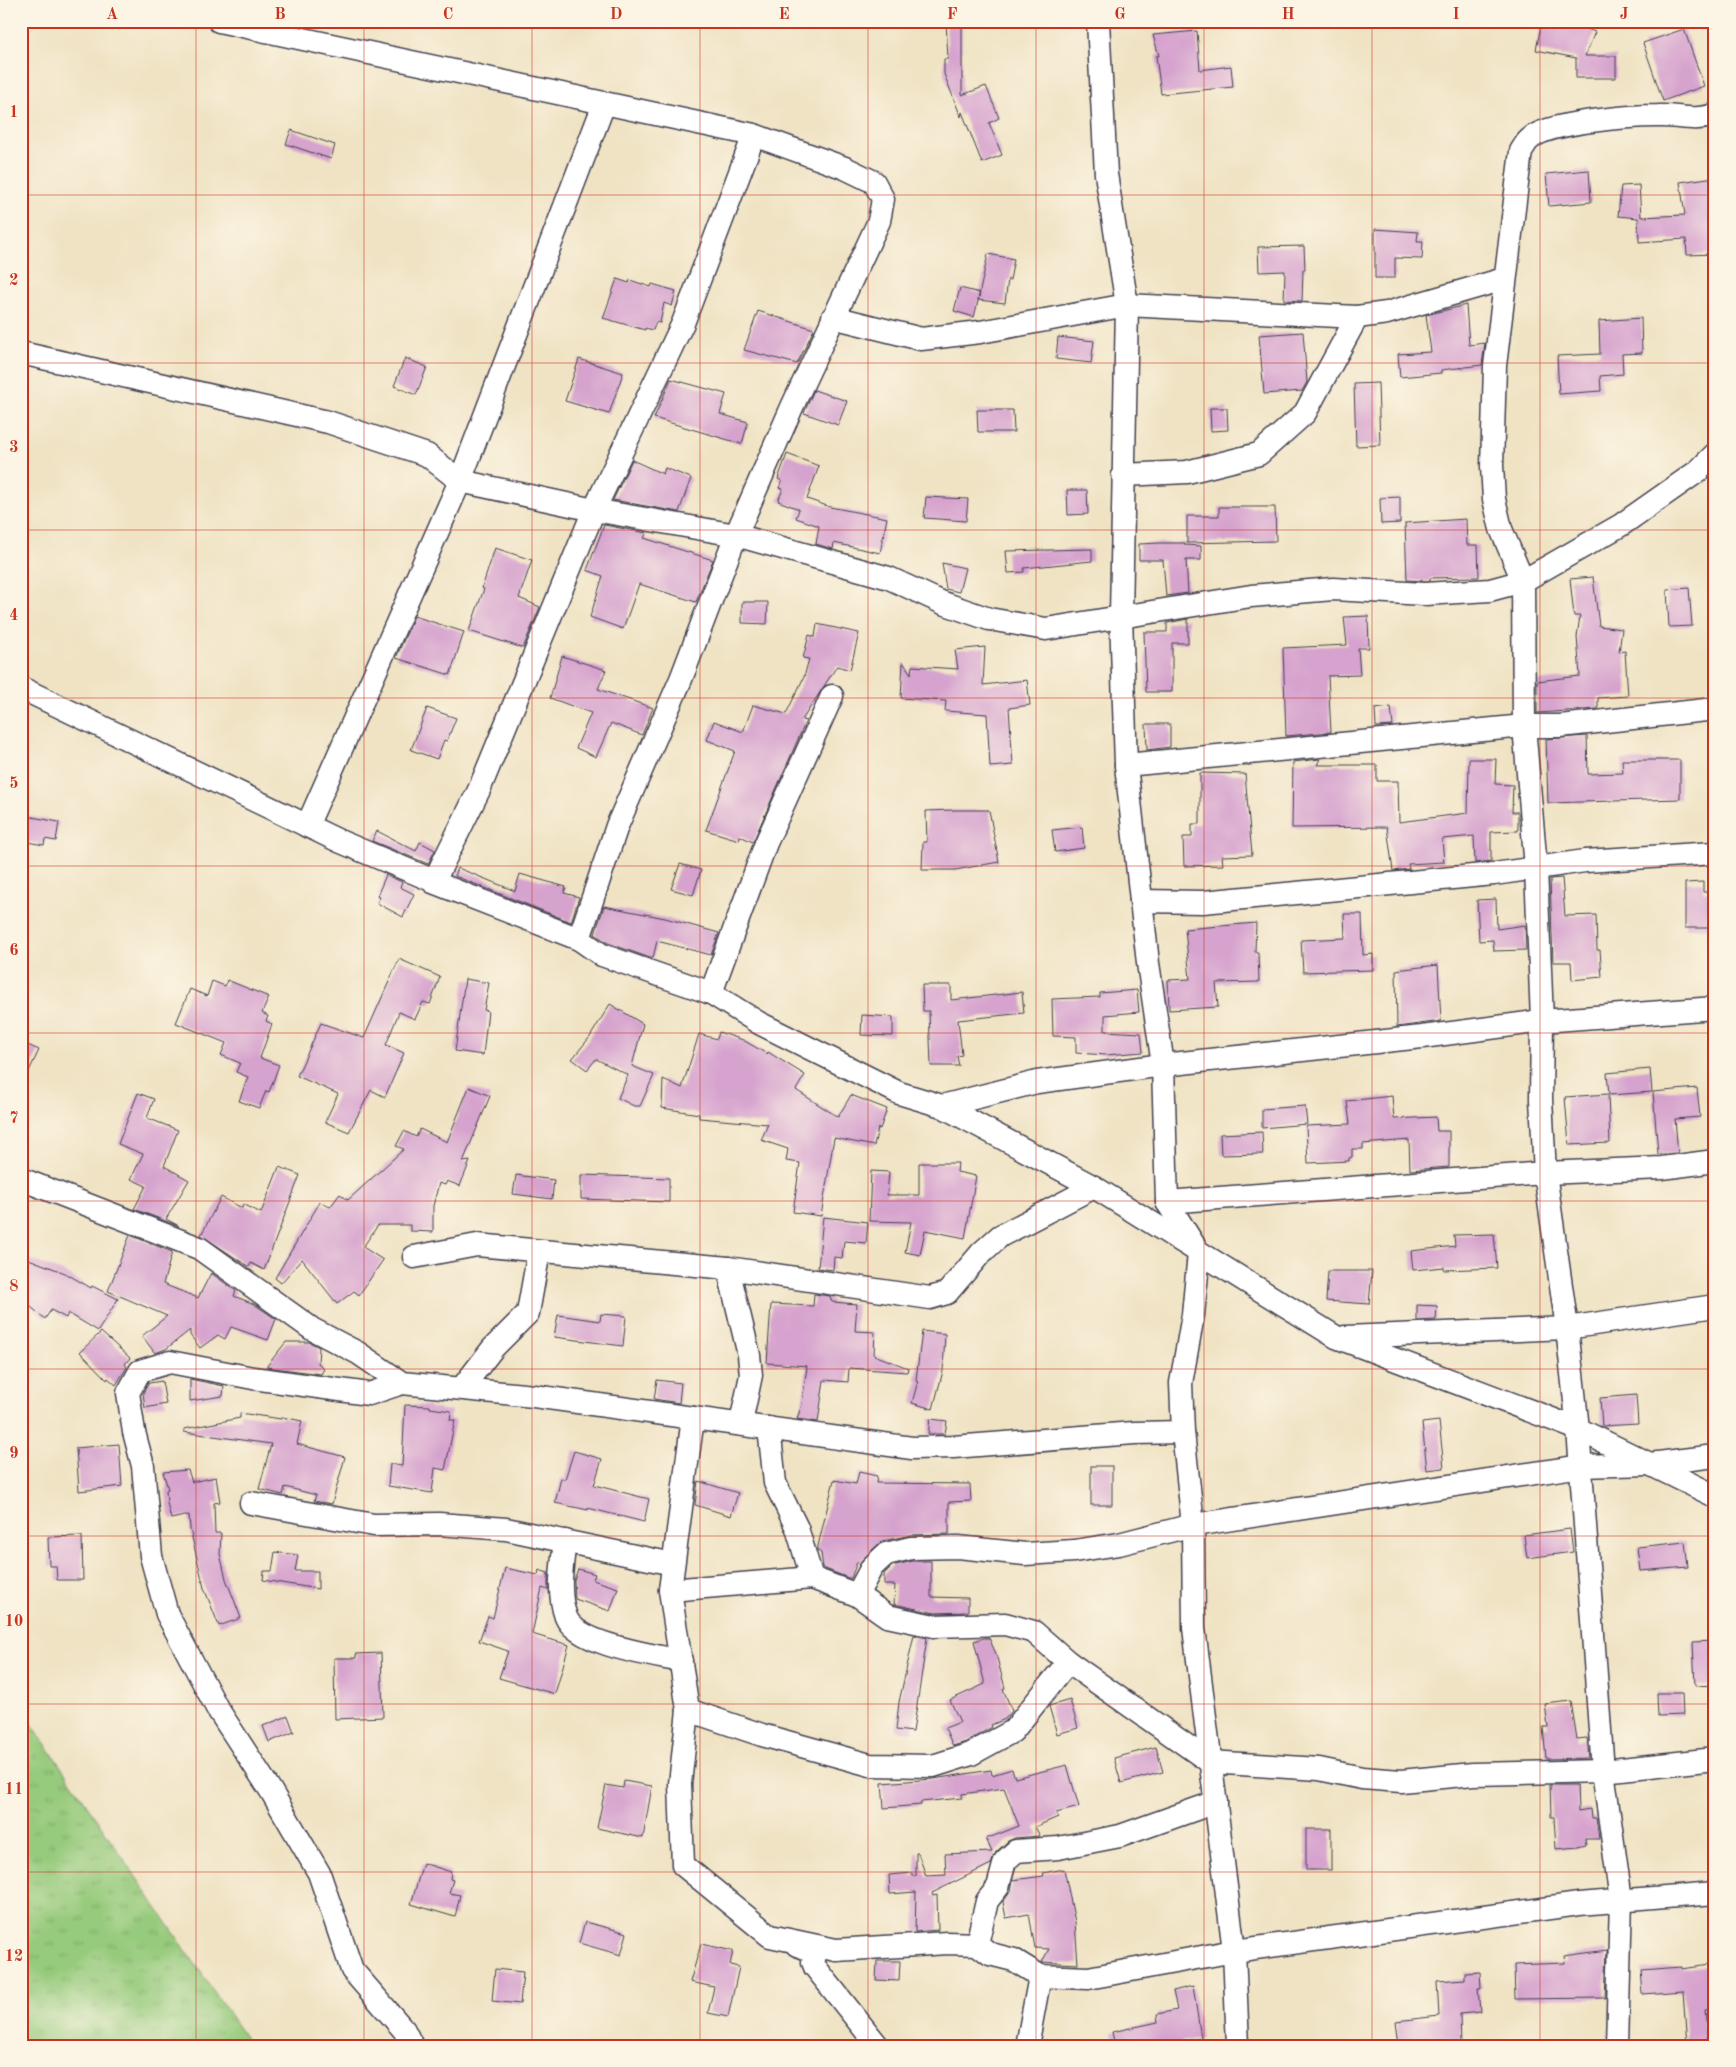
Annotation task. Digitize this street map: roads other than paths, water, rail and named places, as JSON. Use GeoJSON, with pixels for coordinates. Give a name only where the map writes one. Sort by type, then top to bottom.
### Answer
{"type":"FeatureCollection","features":[{"type":"Feature","properties":{"kind":"street"},"geometry":{"type":"LineString","coordinates":[[218,21],[754,136],[845,168],[874,182],[883,199],[879,221],[833,317],[736,534],[681,679],[617,826],[579,939]]}},
{"type":"Feature","properties":{"kind":"street"},"geometry":{"type":"LineString","coordinates":[[1098,21],[1106,174],[1127,305],[1122,475],[1121,616],[1126,765],[1141,901],[1163,1065],[1167,1202],[1199,1253],[1193,1315],[1181,1383],[1183,1432],[1193,1524],[1194,1628],[1234,1951],[1238,2046]]}},
{"type":"Feature","properties":{"kind":"street"},"geometry":{"type":"LineString","coordinates":[[307,826],[460,480],[604,104]]}},
{"type":"Feature","properties":{"kind":"street"},"geometry":{"type":"LineString","coordinates":[[1617,2046],[1621,1900],[1603,1772],[1578,1429],[1567,1328],[1544,1173],[1540,1098],[1542,1021],[1536,868],[1524,726],[1523,581],[1501,529],[1494,499],[1492,466],[1495,366],[1504,279],[1521,151],[1530,138],[1541,132],[1580,123],[1660,115],[1685,119],[1715,115]]}},
{"type":"Feature","properties":{"kind":"street"},"geometry":{"type":"LineString","coordinates":[[434,881],[479,790],[594,510],[683,323],[754,136]]}},
{"type":"Feature","properties":{"kind":"street"},"geometry":{"type":"LineString","coordinates":[[833,317],[921,339],[980,332],[1127,305],[1357,317],[1387,313],[1504,279]]}},
{"type":"Feature","properties":{"kind":"street"},"geometry":{"type":"LineString","coordinates":[[1122,475],[1187,472],[1259,454],[1305,413],[1357,317]]}},
{"type":"Feature","properties":{"kind":"street"},"geometry":{"type":"LineString","coordinates":[[21,353],[328,422],[427,456],[460,480],[594,510],[736,534],[889,578],[943,603],[989,619],[1046,629],[1251,596],[1333,588],[1425,594],[1490,590],[1523,581],[1621,525],[1698,471],[1715,454]]}},
{"type":"Feature","properties":{"kind":"street"},"geometry":{"type":"LineString","coordinates":[[21,688],[307,826],[433,882],[579,939],[602,955],[712,993],[758,1023],[899,1093],[942,1106],[1094,1187],[1336,1337],[1578,1429],[1715,1496]]}},
{"type":"Feature","properties":{"kind":"street"},"geometry":{"type":"LineString","coordinates":[[712,993],[766,843],[832,696]]}},
{"type":"Feature","properties":{"kind":"street"},"geometry":{"type":"LineString","coordinates":[[1126,765],[1524,726],[1560,726],[1715,709]]}},
{"type":"Feature","properties":{"kind":"street"},"geometry":{"type":"LineString","coordinates":[[1141,901],[1203,902],[1536,868],[1585,861],[1715,853]]}},
{"type":"Feature","properties":{"kind":"street"},"geometry":{"type":"LineString","coordinates":[[942,1106],[1037,1082],[1163,1065],[1422,1037],[1542,1021],[1715,1008]]}},
{"type":"Feature","properties":{"kind":"street"},"geometry":{"type":"LineString","coordinates":[[1167,1202],[1544,1173],[1662,1168],[1715,1161]]}},
{"type":"Feature","properties":{"kind":"street"},"geometry":{"type":"LineString","coordinates":[[21,1179],[199,1248],[312,1329],[358,1353],[402,1383]]}},
{"type":"Feature","properties":{"kind":"street"},"geometry":{"type":"LineString","coordinates":[[414,1257],[477,1245],[728,1268],[930,1298],[947,1293],[981,1253],[1000,1236],[1094,1187]]}},
{"type":"Feature","properties":{"kind":"street"},"geometry":{"type":"LineString","coordinates":[[462,1388],[508,1330],[528,1314],[539,1251]]}},
{"type":"Feature","properties":{"kind":"street"},"geometry":{"type":"LineString","coordinates":[[728,1268],[749,1355],[751,1375],[741,1423]]}},
{"type":"Feature","properties":{"kind":"street"},"geometry":{"type":"LineString","coordinates":[[1336,1337],[1567,1328],[1715,1306]]}},
{"type":"Feature","properties":{"kind":"street"},"geometry":{"type":"LineString","coordinates":[[412,2046],[404,2030],[352,1970],[319,1873],[271,1791],[217,1708],[167,1614],[151,1556],[143,1466],[134,1432],[128,1393],[140,1371],[170,1362],[253,1378],[369,1394],[402,1383],[462,1388],[741,1423],[912,1448],[953,1448],[1134,1433],[1183,1432]]}},
{"type":"Feature","properties":{"kind":"street"},"geometry":{"type":"LineString","coordinates":[[693,1418],[670,1590],[688,1710],[680,1784],[683,1865],[770,1936],[816,1952],[813,1962],[815,1967],[878,2046]]}},
{"type":"Feature","properties":{"kind":"street"},"geometry":{"type":"LineString","coordinates":[[769,1428],[775,1483],[797,1528],[812,1578]]}},
{"type":"Feature","properties":{"kind":"street"},"geometry":{"type":"LineString","coordinates":[[857,1595],[872,1567],[886,1554],[910,1548],[958,1547],[1025,1554],[1074,1551],[1119,1544],[1193,1524],[1581,1466],[1650,1464],[1715,1456]]}},
{"type":"Feature","properties":{"kind":"street"},"geometry":{"type":"LineString","coordinates":[[251,1503],[374,1525],[439,1524],[506,1529],[673,1564]]}},
{"type":"Feature","properties":{"kind":"street"},"geometry":{"type":"LineString","coordinates":[[565,1541],[560,1581],[566,1618],[581,1633],[610,1645],[681,1661]]}},
{"type":"Feature","properties":{"kind":"street"},"geometry":{"type":"LineString","coordinates":[[670,1590],[812,1578],[857,1595],[887,1616],[934,1626],[1005,1624],[1034,1632],[1068,1662],[1210,1762],[1319,1769],[1362,1778],[1401,1781],[1473,1774],[1603,1772],[1715,1759]]}},
{"type":"Feature","properties":{"kind":"street"},"geometry":{"type":"LineString","coordinates":[[688,1710],[762,1735],[870,1765],[933,1766],[971,1754],[1012,1731],[1068,1662]]}},
{"type":"Feature","properties":{"kind":"street"},"geometry":{"type":"LineString","coordinates":[[978,1944],[987,1900],[998,1887],[1005,1861],[1016,1851],[1058,1848],[1120,1836],[1216,1802]]}},
{"type":"Feature","properties":{"kind":"street"},"geometry":{"type":"LineString","coordinates":[[770,1936],[836,1950],[947,1943],[978,1944],[990,1954],[1014,1960],[1040,1976],[1088,1978],[1234,1951],[1569,1905],[1715,1892]]}},
{"type":"Feature","properties":{"kind":"street"},"geometry":{"type":"LineString","coordinates":[[1027,2046],[1040,1976]]}}]}
